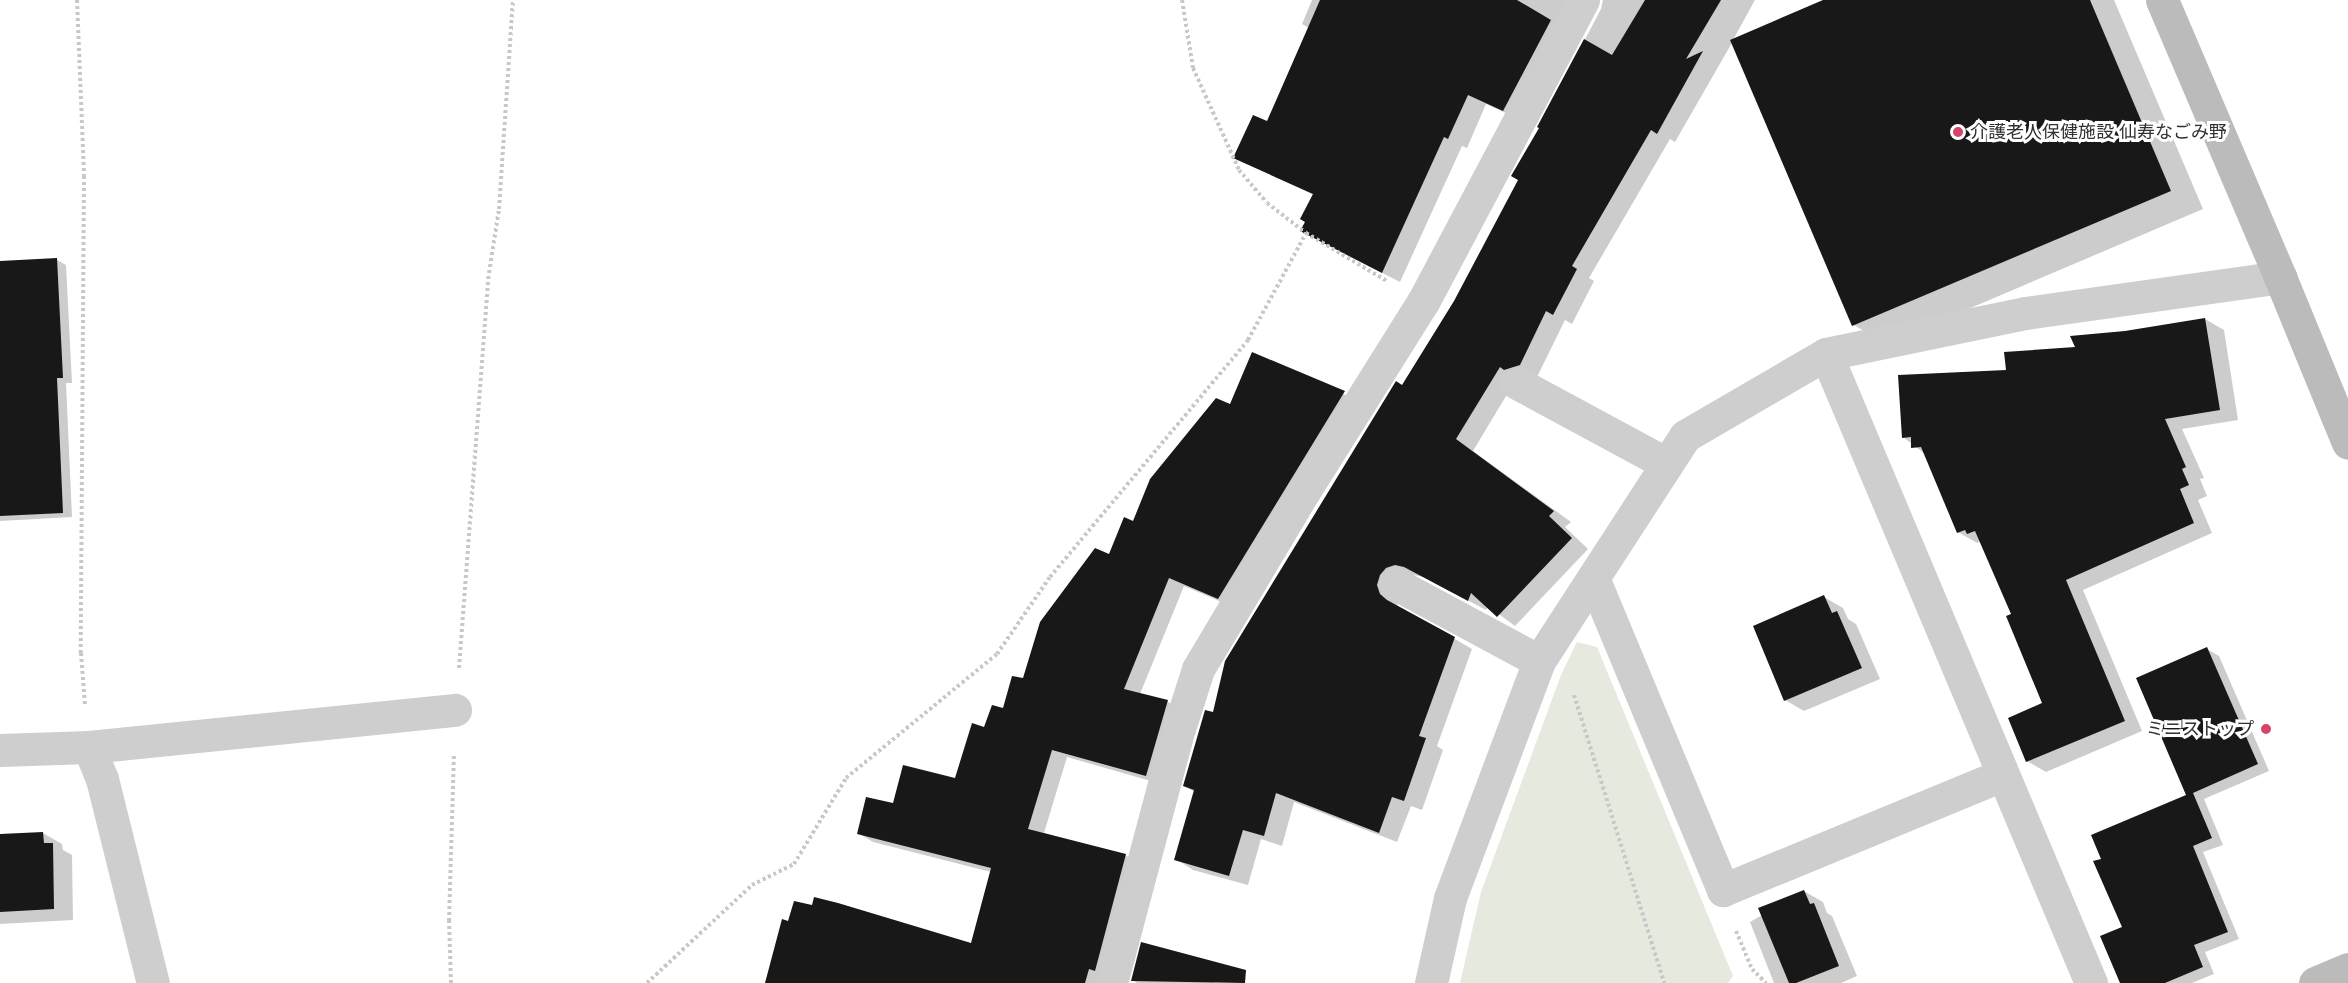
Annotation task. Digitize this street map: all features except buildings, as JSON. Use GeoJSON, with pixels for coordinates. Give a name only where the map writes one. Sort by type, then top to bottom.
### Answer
{"type":"FeatureCollection","features":[{"type":"Feature","properties":{"kind":"street"},"geometry":{"type":"LineString","coordinates":[[1112,983],[1176,738],[1198,669],[1303,493],[1423,302],[1584,0]]}},
{"type":"Feature","properties":{"kind":"street"},"geometry":{"type":"LineString","coordinates":[[2162,0],[2348,443]]}},
{"type":"Feature","properties":{"kind":"street"},"geometry":{"type":"LineString","coordinates":[[1431,983],[1450,898],[1539,661],[1594,580],[1685,436],[1826,354],[2025,313],[2280,277]]}},
{"type":"Feature","properties":{"kind":"street"},"geometry":{"type":"LineString","coordinates":[[1826,354],[2091,983]]}},
{"type":"Feature","properties":{"kind":"street"},"geometry":{"type":"LineString","coordinates":[[1516,383],[1667,464]]}},
{"type":"Feature","properties":{"kind":"street"},"geometry":{"type":"LineString","coordinates":[[1594,580],[1723,891],[2002,775]]}},
{"type":"Feature","properties":{"kind":"street"},"geometry":{"type":"LineString","coordinates":[[1396,584],[1539,661]]}},
{"type":"Feature","properties":{"kind":"street"},"geometry":{"type":"LineString","coordinates":[[0,750],[89,747],[455,710]]}},
{"type":"Feature","properties":{"kind":"street"},"geometry":{"type":"LineString","coordinates":[[89,747],[102,779],[153,983]]}},
{"type":"Feature","properties":{"kind":"street"},"geometry":{"type":"LineString","coordinates":[[2314,983],[2348,969]]}},
{"type":"Feature","properties":{"kind":"path"},"geometry":{"type":"LineString","coordinates":[[77,0],[84,176],[81,653],[89,747]]}},
{"type":"Feature","properties":{"kind":"path"},"geometry":{"type":"LineString","coordinates":[[451,983],[449,921],[455,710],[489,273],[499,209],[513,0]]}},
{"type":"Feature","properties":{"kind":"path"},"geometry":{"type":"LineString","coordinates":[[1182,0],[1193,68],[1239,170],[1267,203],[1306,233],[1423,302]]}},
{"type":"Feature","properties":{"kind":"path"},"geometry":{"type":"LineString","coordinates":[[647,983],[752,885],[794,864],[846,778],[997,654],[1050,576],[1248,340],[1306,233]]}},
{"type":"Feature","properties":{"kind":"path"},"geometry":{"type":"LineString","coordinates":[[1571,685],[1664,983]]}},
{"type":"Feature","properties":{"kind":"path"},"geometry":{"type":"LineString","coordinates":[[1723,891],[1726,908],[1752,969],[1766,983]]}},
{"type":"Feature","properties":{"kind":"shaded area"},"geometry":{"type":"Polygon","coordinates":[[[1577,642],[1597,647],[1733,976],[1728,983],[1460,983],[1481,892],[1561,675],[1577,642]]]}},
{"type":"Feature","properties":{"kind":"place","name":"介護老人保健施設 仙寿なごみ野"},"geometry":{"type":"Point","coordinates":[1958,132]}},
{"type":"Feature","properties":{"kind":"place","name":"ミニストップ"},"geometry":{"type":"Point","coordinates":[2266,729]}}]}
